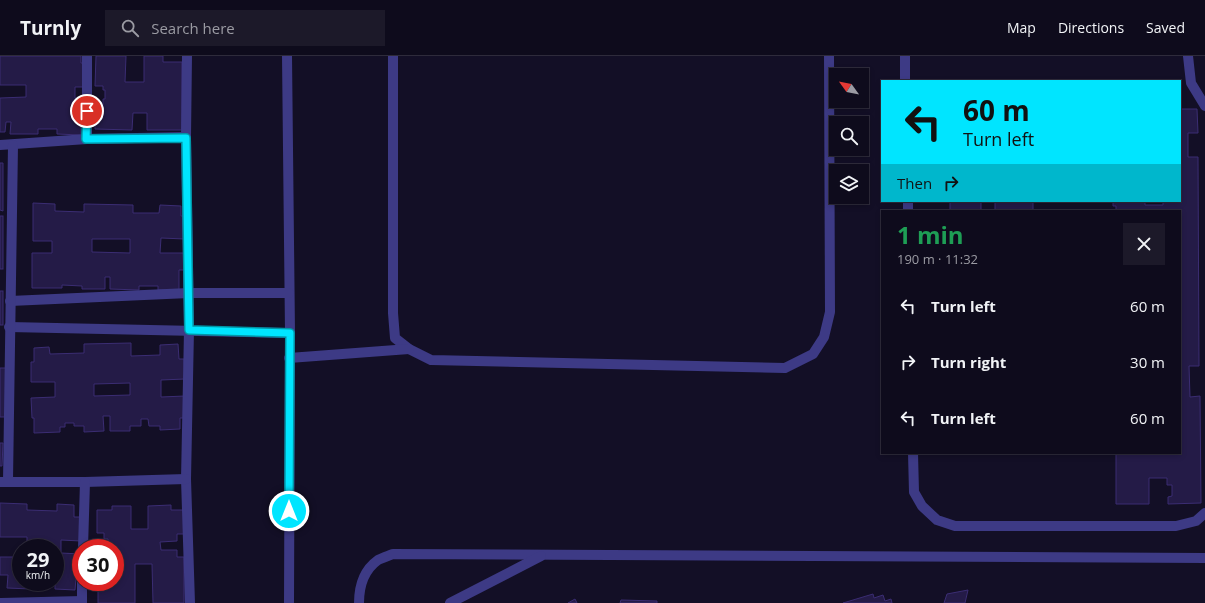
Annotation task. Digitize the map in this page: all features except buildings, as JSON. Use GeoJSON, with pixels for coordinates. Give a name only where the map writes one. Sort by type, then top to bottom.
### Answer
{"type":"FeatureCollection","features":[{"type":"Feature","properties":{"kind":"street"},"geometry":{"type":"LineString","coordinates":[[86,139],[87,56]]}},
{"type":"Feature","properties":{"kind":"street"},"geometry":{"type":"LineString","coordinates":[[187,56],[186,138],[189,330],[186,479],[190,603]]}},
{"type":"Feature","properties":{"kind":"street"},"geometry":{"type":"LineString","coordinates":[[287,56],[290,333],[288,603]]}},
{"type":"Feature","properties":{"kind":"street"},"geometry":{"type":"LineString","coordinates":[[393,56],[392,313],[395,338],[408,349],[430,360],[785,368],[813,354],[824,337],[830,312],[829,56]]}},
{"type":"Feature","properties":{"kind":"street"},"geometry":{"type":"LineString","coordinates":[[905,80],[906,56]]}},
{"type":"Feature","properties":{"kind":"street"},"geometry":{"type":"LineString","coordinates":[[1188,56],[1192,83],[1205,106]]}},
{"type":"Feature","properties":{"kind":"street"},"geometry":{"type":"LineString","coordinates":[[0,145],[86,139],[186,138]]}},
{"type":"Feature","properties":{"kind":"street"},"geometry":{"type":"LineString","coordinates":[[13,145],[10,327],[4,481],[85,482],[186,479]]}},
{"type":"Feature","properties":{"kind":"street"},"geometry":{"type":"LineString","coordinates":[[10,301],[189,293],[289,293]]}},
{"type":"Feature","properties":{"kind":"street"},"geometry":{"type":"LineString","coordinates":[[10,327],[290,333]]}},
{"type":"Feature","properties":{"kind":"street"},"geometry":{"type":"LineString","coordinates":[[289,358],[408,349]]}},
{"type":"Feature","properties":{"kind":"street"},"geometry":{"type":"LineString","coordinates":[[913,454],[914,492],[922,506],[937,520],[955,526],[1176,526],[1196,521],[1205,513]]}},
{"type":"Feature","properties":{"kind":"street"},"geometry":{"type":"LineString","coordinates":[[83,539],[85,482]]}},
{"type":"Feature","properties":{"kind":"street"},"geometry":{"type":"LineString","coordinates":[[359,603],[359,594],[366,573],[378,560],[393,554],[1205,558]]}},
{"type":"Feature","properties":{"kind":"street"},"geometry":{"type":"LineString","coordinates":[[450,603],[543,555]]}},
{"type":"Feature","properties":{"kind":"street"},"geometry":{"type":"LineString","coordinates":[[1,603],[82,602],[82,591]]}},
{"type":"Feature","properties":{"kind":"route"},"geometry":{"type":"LineString","coordinates":[[87,111],[86,139],[186,138],[189,330],[290,333],[289,511]]}}]}
